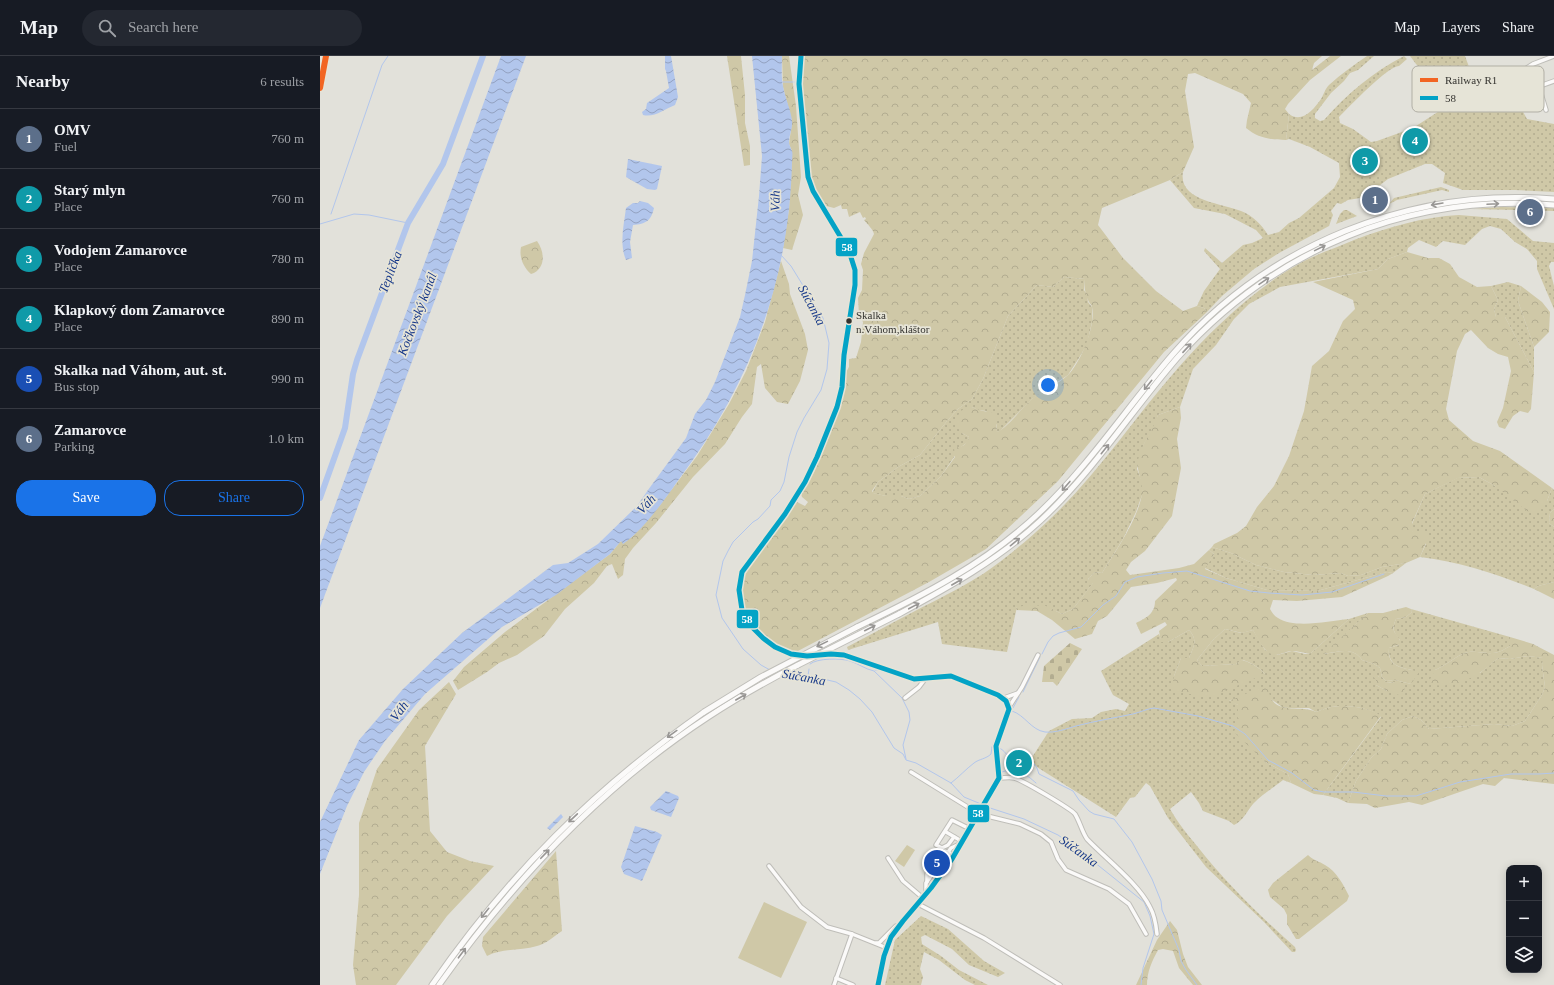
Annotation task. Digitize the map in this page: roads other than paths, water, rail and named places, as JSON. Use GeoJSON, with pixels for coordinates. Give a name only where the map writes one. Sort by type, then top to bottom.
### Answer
{"type":"FeatureCollection","features":[{"type":"Feature","properties":{"kind":"highway"},"geometry":{"type":"LineString","coordinates":[[432,985],[456,950],[496,899],[553,837],[615,780],[667,738],[704,712],[780,666],[932,589],[975,564],[1023,527],[1062,490],[1085,464],[1173,353],[1196,329],[1233,296],[1274,267],[1310,246],[1343,231],[1407,210],[1433,204],[1476,198],[1554,198]]}},
{"type":"Feature","properties":{"kind":"highway"},"geometry":{"type":"LineString","coordinates":[[439,985],[501,903],[526,874],[567,832],[642,765],[708,717],[785,672],[929,598],[984,565],[1028,531],[1066,495],[1112,441],[1155,384],[1202,332],[1243,296],[1286,267],[1319,249],[1349,235],[1384,223],[1416,214],[1454,207],[1526,203],[1554,205]]}},
{"type":"Feature","properties":{"kind":"main road"},"geometry":{"type":"LineString","coordinates":[[801,56],[799,84],[808,177],[813,191],[851,255],[855,270],[855,285],[845,350],[842,387],[837,407],[817,457],[797,496],[742,572],[738,590],[743,614],[751,626],[764,638],[782,650],[802,656],[844,655],[914,679],[952,676],[1004,698],[1009,707],[1008,714],[996,744],[999,778],[952,859],[898,928],[887,948],[878,985]]}},
{"type":"Feature","properties":{"kind":"street"},"geometry":{"type":"LineString","coordinates":[[1530,66],[1554,56]]}},
{"type":"Feature","properties":{"kind":"street"},"geometry":{"type":"LineString","coordinates":[[1544,85],[1554,81]]}},
{"type":"Feature","properties":{"kind":"street"},"geometry":{"type":"LineString","coordinates":[[1544,104],[1546,110]]}},
{"type":"Feature","properties":{"kind":"street"},"geometry":{"type":"LineString","coordinates":[[1009,707],[1019,693],[1038,655]]}},
{"type":"Feature","properties":{"kind":"street"},"geometry":{"type":"LineString","coordinates":[[905,698],[925,679]]}},
{"type":"Feature","properties":{"kind":"street"},"geometry":{"type":"LineString","coordinates":[[1004,698],[1019,693]]}},
{"type":"Feature","properties":{"kind":"street"},"geometry":{"type":"LineString","coordinates":[[911,772],[979,814],[1020,824],[1041,834],[1051,842],[1058,859],[1066,870],[1109,889],[1129,904],[1146,934]]}},
{"type":"Feature","properties":{"kind":"street"},"geometry":{"type":"LineString","coordinates":[[999,778],[1014,777],[1025,781],[1071,810],[1087,839],[1141,892],[1150,906],[1155,919],[1157,934]]}},
{"type":"Feature","properties":{"kind":"street"},"geometry":{"type":"LineString","coordinates":[[954,837],[948,845],[942,848],[936,845],[946,832],[952,820],[970,829]]}},
{"type":"Feature","properties":{"kind":"street"},"geometry":{"type":"LineString","coordinates":[[946,832],[963,842]]}},
{"type":"Feature","properties":{"kind":"street"},"geometry":{"type":"LineString","coordinates":[[888,858],[904,881],[924,896],[928,874],[942,853],[948,852],[951,848],[963,842]]}},
{"type":"Feature","properties":{"kind":"street"},"geometry":{"type":"LineString","coordinates":[[948,852],[952,855],[952,859]]}},
{"type":"Feature","properties":{"kind":"street"},"geometry":{"type":"LineString","coordinates":[[769,866],[801,907],[827,927],[852,934],[887,948]]}},
{"type":"Feature","properties":{"kind":"street"},"geometry":{"type":"LineString","coordinates":[[918,904],[984,938],[1060,985]]}},
{"type":"Feature","properties":{"kind":"street"},"geometry":{"type":"LineString","coordinates":[[874,943],[879,943],[896,926],[898,928]]}},
{"type":"Feature","properties":{"kind":"street"},"geometry":{"type":"LineString","coordinates":[[834,985],[852,934]]}},
{"type":"Feature","properties":{"kind":"street"},"geometry":{"type":"LineString","coordinates":[[836,978],[854,985]]}},
{"type":"Feature","properties":{"kind":"water","name":"Kočkovský kanál"},"geometry":{"type":"Polygon","coordinates":[[[501,56],[526,56],[320,608],[320,546],[501,56]]]}},
{"type":"Feature","properties":{"kind":"water"},"geometry":{"type":"Polygon","coordinates":[[[665,56],[671,56],[678,97],[675,105],[655,114],[647,116],[643,115],[642,112],[646,109],[647,103],[669,88],[665,69],[665,56]]]}},
{"type":"Feature","properties":{"kind":"water","name":"Váh"},"geometry":{"type":"Polygon","coordinates":[[[752,56],[782,56],[782,83],[792,124],[789,142],[792,155],[789,208],[783,250],[773,292],[760,332],[744,371],[725,409],[672,490],[653,515],[631,538],[623,544],[621,541],[610,554],[556,595],[502,627],[425,694],[385,741],[364,772],[347,806],[320,874],[320,822],[359,740],[403,689],[462,633],[553,565],[568,563],[598,544],[637,506],[686,438],[695,414],[706,400],[715,382],[740,317],[752,261],[762,156],[752,56]]]}},
{"type":"Feature","properties":{"kind":"water"},"geometry":{"type":"Polygon","coordinates":[[[628,159],[662,166],[657,189],[647,189],[626,177],[628,159]]]}},
{"type":"Feature","properties":{"kind":"water"},"geometry":{"type":"Polygon","coordinates":[[[640,201],[648,203],[654,208],[651,216],[645,223],[633,225],[630,242],[632,258],[626,260],[622,241],[626,208],[633,203],[638,203],[640,201]]]}},
{"type":"Feature","properties":{"kind":"water"},"geometry":{"type":"Polygon","coordinates":[[[666,791],[678,796],[679,798],[671,817],[651,810],[650,807],[666,791]]]}},
{"type":"Feature","properties":{"kind":"water"},"geometry":{"type":"Polygon","coordinates":[[[561,814],[563,817],[550,830],[547,828],[561,814]]]}},
{"type":"Feature","properties":{"kind":"water"},"geometry":{"type":"Polygon","coordinates":[[[635,826],[657,832],[662,835],[642,881],[624,874],[621,867],[635,826]]]}},
{"type":"Feature","properties":{"kind":"waterway"},"geometry":{"type":"LineString","coordinates":[[331,214],[382,65],[388,56]]}},
{"type":"Feature","properties":{"kind":"waterway","name":"Teplička"},"geometry":{"type":"LineString","coordinates":[[320,498],[345,428],[353,374],[357,360],[408,223],[443,164],[483,56]]}},
{"type":"Feature","properties":{"kind":"waterway"},"geometry":{"type":"LineString","coordinates":[[782,82],[793,82]]}},
{"type":"Feature","properties":{"kind":"waterway"},"geometry":{"type":"LineString","coordinates":[[320,224],[354,214],[369,215],[408,223]]}},
{"type":"Feature","properties":{"kind":"waterway","name":"Súčanka"},"geometry":{"type":"LineString","coordinates":[[770,670],[761,665],[743,649],[722,618],[716,595],[723,561],[733,542],[770,506],[771,500],[780,491],[784,482],[789,457],[797,432],[821,390],[827,369],[829,343],[823,318],[791,266],[781,255]]}},
{"type":"Feature","properties":{"kind":"waterway"},"geometry":{"type":"LineString","coordinates":[[1042,654],[1053,636],[1081,627],[1103,605],[1116,596],[1125,582],[1137,577],[1187,571],[1250,591],[1302,595],[1332,592],[1384,574]]}},
{"type":"Feature","properties":{"kind":"waterway"},"geometry":{"type":"LineString","coordinates":[[1023,692],[1040,657]]}},
{"type":"Feature","properties":{"kind":"waterway"},"geometry":{"type":"LineString","coordinates":[[810,664],[829,659],[850,661],[874,671],[902,698],[909,712],[910,720],[903,745],[906,759]]}},
{"type":"Feature","properties":{"kind":"waterway"},"geometry":{"type":"LineString","coordinates":[[808,676],[809,669]]}},
{"type":"Feature","properties":{"kind":"waterway"},"geometry":{"type":"LineString","coordinates":[[875,670],[905,679]]}},
{"type":"Feature","properties":{"kind":"waterway","name":"Súčanka"},"geometry":{"type":"LineString","coordinates":[[785,675],[823,679],[836,682],[849,690],[872,712],[894,748],[903,754],[906,760],[916,763],[951,783],[964,797],[981,804]]}},
{"type":"Feature","properties":{"kind":"waterway"},"geometry":{"type":"LineString","coordinates":[[909,693],[913,690]]}},
{"type":"Feature","properties":{"kind":"waterway"},"geometry":{"type":"LineString","coordinates":[[1013,708],[1019,697]]}},
{"type":"Feature","properties":{"kind":"waterway"},"geometry":{"type":"LineString","coordinates":[[1012,711],[1017,713],[1032,726],[1045,732],[1133,714],[1154,708],[1198,716],[1233,726],[1245,734],[1268,760],[1292,773],[1314,790],[1324,792],[1353,792],[1386,796],[1416,796],[1460,782],[1511,774],[1554,773]]}},
{"type":"Feature","properties":{"kind":"waterway"},"geometry":{"type":"LineString","coordinates":[[992,747],[1005,715]]}},
{"type":"Feature","properties":{"kind":"waterway"},"geometry":{"type":"LineString","coordinates":[[951,783],[974,763],[989,756],[991,754],[992,747],[994,748]]}},
{"type":"Feature","properties":{"kind":"waterway"},"geometry":{"type":"LineString","coordinates":[[999,748],[1011,758],[1026,759],[1032,762],[1039,774],[1073,791],[1089,811],[1094,814],[1114,819],[1132,842],[1152,879],[1161,901],[1162,910],[1179,950],[1181,961],[1197,985]]}},
{"type":"Feature","properties":{"kind":"waterway"},"geometry":{"type":"LineString","coordinates":[[1002,772],[1012,770],[1020,772],[1036,783]]}},
{"type":"Feature","properties":{"kind":"waterway","name":"Súčanka"},"geometry":{"type":"LineString","coordinates":[[984,806],[1024,819],[1058,835],[1144,902],[1150,916],[1154,934],[1143,968],[1141,985]]}},
{"type":"Feature","properties":{"kind":"rail line","name":"R1"},"geometry":{"type":"LineString","coordinates":[[320,88],[326,56]]}},
{"type":"Feature","properties":{"kind":"place","name":"Klapkový dom Zamarovce"},"geometry":{"type":"Point","coordinates":[1415,141]}},
{"type":"Feature","properties":{"kind":"place","name":"Vodojem Zamarovce"},"geometry":{"type":"Point","coordinates":[1365,161]}},
{"type":"Feature","properties":{"kind":"place","name":"OMV"},"geometry":{"type":"Point","coordinates":[1375,200]}},
{"type":"Feature","properties":{"kind":"place","name":"Zamarovce"},"geometry":{"type":"Point","coordinates":[1530,212]}},
{"type":"Feature","properties":{"kind":"place","name":"Skalka n.Váhom,kláštor"},"geometry":{"type":"Point","coordinates":[849,321]}},
{"type":"Feature","properties":{"kind":"place","name":"Starý mlyn"},"geometry":{"type":"Point","coordinates":[1019,763]}},
{"type":"Feature","properties":{"kind":"place","name":"Skalka nad Váhom, aut. st."},"geometry":{"type":"Point","coordinates":[937,863]}}]}
